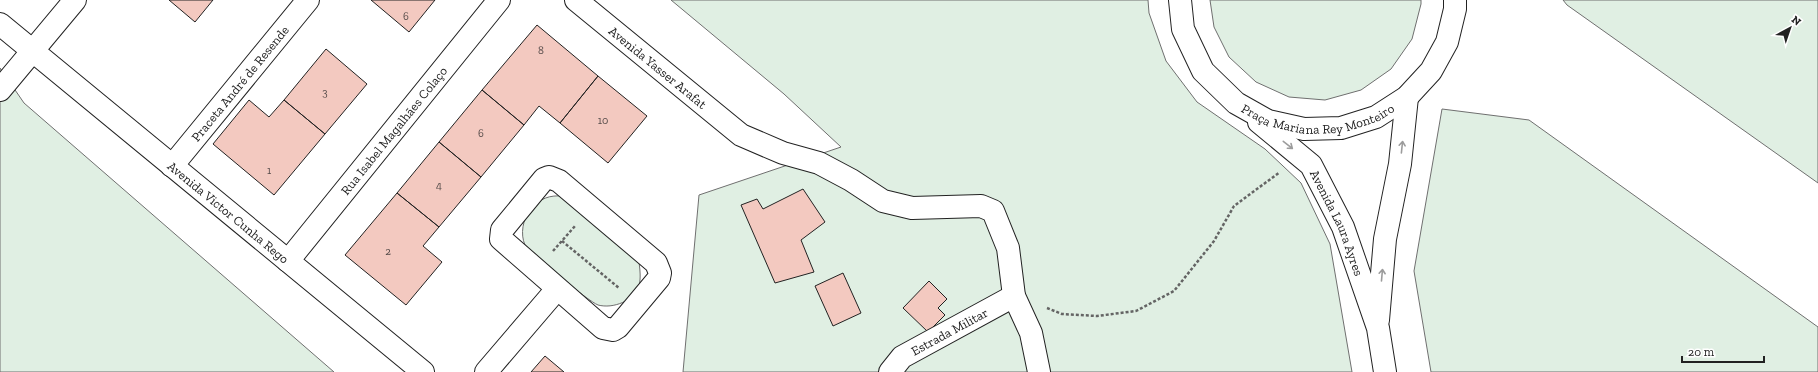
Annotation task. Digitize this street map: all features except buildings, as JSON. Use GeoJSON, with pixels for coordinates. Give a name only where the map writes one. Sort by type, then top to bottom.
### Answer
{"type":"FeatureCollection","features":[{"type":"Feature","properties":{"kind":"street"},"geometry":{"type":"LineString","coordinates":[[0,90],[75,0]]}},
{"type":"Feature","properties":{"kind":"street","name":"Praceta André de Resende"},"geometry":{"type":"LineString","coordinates":[[172,166],[308,0]]}},
{"type":"Feature","properties":{"kind":"street","name":"Rua Isabel Magalhães Colaço"},"geometry":{"type":"LineString","coordinates":[[288,261],[499,0]]}},
{"type":"Feature","properties":{"kind":"street","name":"Avenida Yasser Arafat"},"geometry":{"type":"LineString","coordinates":[[576,0],[741,135],[783,154],[819,163],[851,180],[883,201],[912,208],[981,206],[993,211],[1008,248],[1016,300],[1031,333],[1039,372]]}},
{"type":"Feature","properties":{"kind":"street","name":"Praça Mariana Rey Monteiro"},"geometry":{"type":"LineString","coordinates":[[1180,0],[1184,29],[1203,71],[1236,103],[1268,121],[1304,130],[1341,128],[1376,117],[1407,97],[1431,71],[1447,42],[1455,9],[1455,0]]}},
{"type":"Feature","properties":{"kind":"street","name":"Avenida Victor Cunha Rego"},"geometry":{"type":"LineString","coordinates":[[0,24],[423,372]]}},
{"type":"Feature","properties":{"kind":"street","name":"Avenida Laura Ayres"},"geometry":{"type":"LineString","coordinates":[[1378,328],[1385,239],[1400,164],[1407,97]]}},
{"type":"Feature","properties":{"kind":"street","name":"Avenida Laura Ayres"},"geometry":{"type":"LineString","coordinates":[[1236,103],[1311,165],[1343,227],[1378,328],[1386,372]]}},
{"type":"Feature","properties":{"kind":"street"},"geometry":{"type":"LineString","coordinates":[[554,178],[559,180],[591,208],[656,263],[659,268],[659,278],[638,304],[618,327],[608,330],[603,328],[505,244],[501,236],[502,230],[544,179],[554,178]]}},
{"type":"Feature","properties":{"kind":"street"},"geometry":{"type":"LineString","coordinates":[[486,372],[557,289]]}},
{"type":"Feature","properties":{"kind":"street","name":"Estrada Militar"},"geometry":{"type":"LineString","coordinates":[[890,372],[902,356],[1016,300]]}},
{"type":"Feature","properties":{"kind":"path"},"geometry":{"type":"LineString","coordinates":[[1016,300],[1034,303],[1062,314],[1097,316],[1136,312],[1174,291],[1214,241],[1234,206],[1300,155]]}},
{"type":"Feature","properties":{"kind":"path"},"geometry":{"type":"LineString","coordinates":[[536,271],[591,208]]}},
{"type":"Feature","properties":{"kind":"path"},"geometry":{"type":"LineString","coordinates":[[562,241],[638,304]]}},
{"type":"Feature","properties":{"kind":"green space"},"geometry":{"type":"Polygon","coordinates":[[[671,0],[1148,0],[1149,13],[1166,61],[1197,102],[1265,149],[1301,183],[1330,244],[1352,372],[683,372],[699,195],[841,147],[784,94],[671,0]]]}},
{"type":"Feature","properties":{"kind":"green space"},"geometry":{"type":"Polygon","coordinates":[[[1210,0],[1421,0],[1421,4],[1412,39],[1391,69],[1361,90],[1325,100],[1289,97],[1256,82],[1229,57],[1214,27],[1210,0]]]}},
{"type":"Feature","properties":{"kind":"green space"},"geometry":{"type":"Polygon","coordinates":[[[1563,0],[1818,0],[1818,183],[1567,5],[1563,0]]]}},
{"type":"Feature","properties":{"kind":"green space"},"geometry":{"type":"Polygon","coordinates":[[[0,68],[24,103],[334,372],[0,372],[0,68]]]}},
{"type":"Feature","properties":{"kind":"green space"},"geometry":{"type":"Polygon","coordinates":[[[1442,109],[1529,120],[1818,327],[1818,372],[1431,372],[1414,271],[1442,109]]]}},
{"type":"Feature","properties":{"kind":"green space"},"geometry":{"type":"Polygon","coordinates":[[[565,196],[639,262],[639,286],[633,296],[628,300],[610,306],[598,305],[592,302],[537,258],[525,245],[523,241],[523,227],[530,210],[545,198],[565,196]]]}}]}
